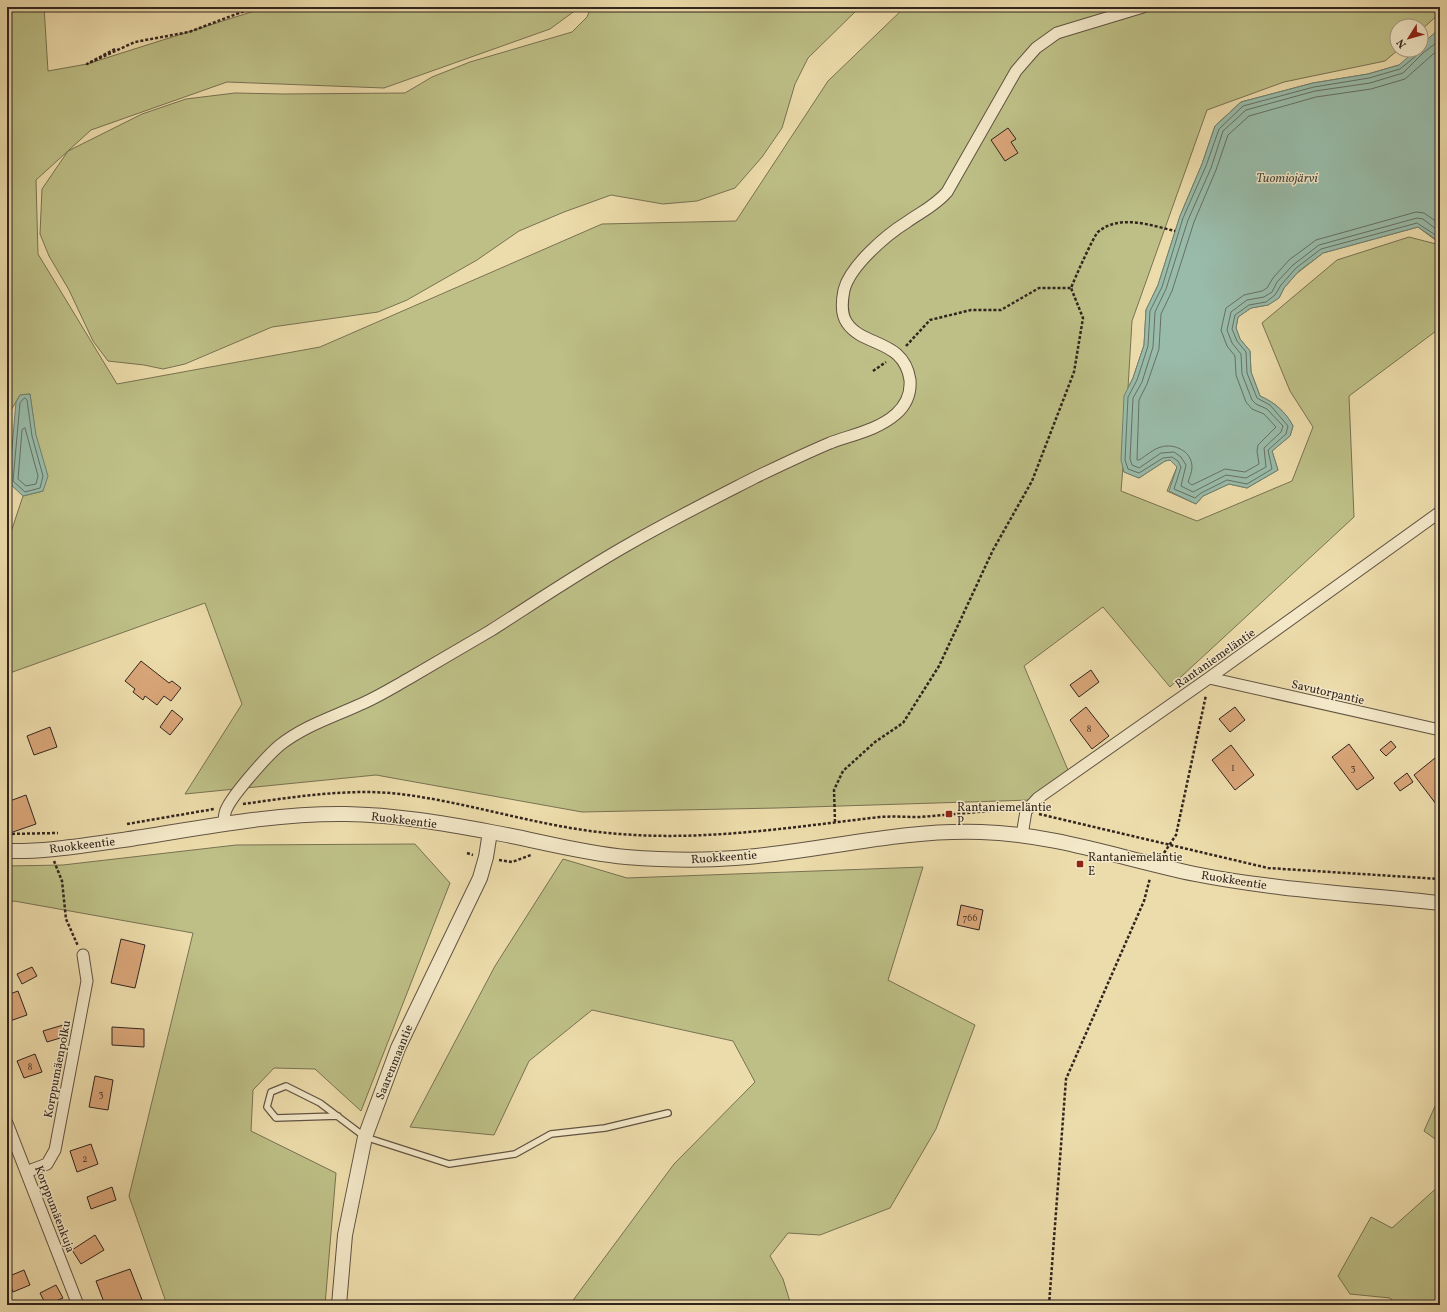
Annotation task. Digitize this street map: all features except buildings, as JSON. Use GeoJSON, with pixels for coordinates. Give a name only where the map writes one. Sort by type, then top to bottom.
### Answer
{"type":"FeatureCollection","features":[{"type":"Feature","properties":{"kind":"street"},"geometry":{"type":"LineString","coordinates":[[224,824],[225,813],[228,807],[268,755],[298,733],[331,716],[379,696],[489,631],[632,542],[703,504],[782,464],[888,420],[904,404],[910,390],[909,374],[898,355],[880,343],[854,331],[844,319],[844,289],[858,266],[898,228],[936,204],[947,192],[1016,71],[1036,48],[1057,33],[1143,7]]}},
{"type":"Feature","properties":{"kind":"street","name":"Rantaniemeläntie"},"geometry":{"type":"LineString","coordinates":[[1026,811],[1038,798],[1210,678],[1440,512]]}},
{"type":"Feature","properties":{"kind":"street","name":"Savutorpantie"},"geometry":{"type":"LineString","coordinates":[[1210,678],[1440,730]]}},
{"type":"Feature","properties":{"kind":"street"},"geometry":{"type":"LineString","coordinates":[[1022,835],[1026,811]]}},
{"type":"Feature","properties":{"kind":"street","name":"Ruokkeentie"},"geometry":{"type":"LineString","coordinates":[[7,851],[78,846],[288,816],[342,814],[384,815],[490,832],[622,857],[680,860],[738,858],[911,833],[951,831],[1022,835],[1075,844],[1196,874],[1260,885],[1440,903]]}},
{"type":"Feature","properties":{"kind":"street","name":"Saarenmaantie"},"geometry":{"type":"LineString","coordinates":[[339,1305],[345,1235],[365,1137],[398,1048],[480,878],[486,858],[490,832]]}},
{"type":"Feature","properties":{"kind":"street","name":"Korppumäenpolku"},"geometry":{"type":"LineString","coordinates":[[26,1172],[47,1164],[55,1150],[87,981],[83,955]]}},
{"type":"Feature","properties":{"kind":"street","name":"Korppumäenkuja"},"geometry":{"type":"LineString","coordinates":[[7,1123],[78,1305]]}},
{"type":"Feature","properties":{"kind":"lane"},"geometry":{"type":"LineString","coordinates":[[338,1116],[276,1118],[267,1107],[271,1092],[286,1086],[320,1103],[338,1116],[365,1137],[450,1164],[515,1154],[551,1134],[605,1128],[668,1114]]}},
{"type":"Feature","properties":{"kind":"path"},"geometry":{"type":"LineString","coordinates":[[115,49],[87,64],[135,42],[189,32],[256,7]]}},
{"type":"Feature","properties":{"kind":"path"},"geometry":{"type":"LineString","coordinates":[[835,822],[834,790],[843,771],[875,742],[903,723],[939,666],[993,550],[1032,481],[1074,372],[1083,318],[1071,288],[1097,233],[1118,221],[1151,225],[1175,231]]}},
{"type":"Feature","properties":{"kind":"path"},"geometry":{"type":"LineString","coordinates":[[873,371],[898,355],[930,320],[971,310],[1001,310],[1039,288],[1071,288]]}},
{"type":"Feature","properties":{"kind":"path"},"geometry":{"type":"LineString","coordinates":[[1049,1305],[1066,1079],[1144,901],[1154,864],[1170,846],[1176,835],[1210,678]]}},
{"type":"Feature","properties":{"kind":"path"},"geometry":{"type":"LineString","coordinates":[[122,825],[304,796],[346,793],[398,794],[452,802],[552,825],[618,834],[662,836],[710,836],[884,817],[919,817],[1003,810],[1026,811],[1061,818],[1170,846],[1268,868],[1440,879]]}},
{"type":"Feature","properties":{"kind":"path"},"geometry":{"type":"LineString","coordinates":[[7,834],[62,833]]}},
{"type":"Feature","properties":{"kind":"path"},"geometry":{"type":"LineString","coordinates":[[48,849],[62,881],[66,919],[83,955]]}},
{"type":"Feature","properties":{"kind":"path"},"geometry":{"type":"LineString","coordinates":[[1342,1305],[1354,1301],[1388,1305]]}},
{"type":"Feature","properties":{"kind":"green space"},"geometry":{"type":"Polygon","coordinates":[[[7,7],[44,7],[48,71],[87,64],[267,7],[580,7],[550,29],[384,88],[227,82],[91,130],[36,180],[38,254],[117,384],[320,347],[602,224],[736,221],[828,81],[905,7],[1440,7],[1440,13],[1429,23],[1429,18],[1389,18],[1389,58],[1385,61],[1284,82],[1207,110],[1132,321],[1128,388],[1144,345],[1146,310],[1158,285],[1180,216],[1202,164],[1215,126],[1241,102],[1313,83],[1368,74],[1399,65],[1438,242],[1418,227],[1323,253],[1296,274],[1284,288],[1279,298],[1268,305],[1251,308],[1238,317],[1236,328],[1240,339],[1250,351],[1251,372],[1260,396],[1279,408],[1287,416],[1293,426],[1290,436],[1272,451],[1278,470],[1247,488],[1229,484],[1203,496],[1196,504],[1167,491],[1177,467],[1170,460],[1165,461],[1139,478],[1124,472],[1123,467],[1121,491],[1197,521],[1292,481],[1313,427],[1290,391],[1262,323],[1337,260],[1409,237],[1440,245],[1440,328],[1349,396],[1354,517],[1170,687],[1103,607],[1024,666],[1068,770],[1031,800],[777,808],[582,812],[376,775],[185,794],[242,704],[205,603],[7,674],[7,544],[23,496],[43,491],[30,394],[20,395],[7,417],[7,7]]]}},
{"type":"Feature","properties":{"kind":"green space"},"geometry":{"type":"Polygon","coordinates":[[[591,7],[860,7],[808,58],[795,84],[782,128],[762,157],[735,188],[697,201],[663,204],[611,195],[564,212],[519,231],[477,260],[407,300],[378,312],[272,327],[185,364],[163,369],[144,365],[108,361],[93,341],[69,290],[49,256],[40,234],[42,189],[68,151],[142,114],[186,99],[235,93],[405,93],[432,77],[470,62],[572,32],[587,17],[591,7]]]}},
{"type":"Feature","properties":{"kind":"green space"},"geometry":{"type":"Polygon","coordinates":[[[415,844],[450,883],[361,1111],[315,1069],[274,1068],[253,1090],[251,1131],[336,1173],[325,1305],[167,1305],[129,1196],[193,933],[14,901],[7,904],[7,866],[63,865],[236,845],[415,844]]]}},
{"type":"Feature","properties":{"kind":"green space"},"geometry":{"type":"Polygon","coordinates":[[[563,859],[627,878],[923,867],[888,980],[975,1025],[936,1129],[890,1208],[820,1235],[788,1233],[770,1256],[783,1279],[791,1305],[571,1305],[674,1164],[755,1082],[733,1041],[592,1010],[529,1061],[494,1135],[410,1127],[495,966],[563,859]]]}},
{"type":"Feature","properties":{"kind":"green space"},"geometry":{"type":"Polygon","coordinates":[[[1440,1095],[1440,1144],[1424,1131],[1440,1095]]]}},
{"type":"Feature","properties":{"kind":"green space"},"geometry":{"type":"Polygon","coordinates":[[[1440,1185],[1440,1305],[1397,1305],[1390,1298],[1350,1294],[1338,1276],[1371,1217],[1392,1228],[1440,1185]]]}},
{"type":"Feature","properties":{"kind":"water","name":"Tuomiojärvi"},"geometry":{"type":"Polygon","coordinates":[[[1440,28],[1440,242],[1418,227],[1323,253],[1299,271],[1284,288],[1279,298],[1268,305],[1251,308],[1238,317],[1236,328],[1240,339],[1250,351],[1251,372],[1260,396],[1279,408],[1287,416],[1293,426],[1290,436],[1272,451],[1278,470],[1247,488],[1229,484],[1203,496],[1196,504],[1169,491],[1177,467],[1170,460],[1165,461],[1139,478],[1124,472],[1121,460],[1124,396],[1133,378],[1144,345],[1146,310],[1158,285],[1180,216],[1202,164],[1215,126],[1241,102],[1313,83],[1368,74],[1399,65],[1407,58],[1429,58],[1429,38],[1440,28]]]}},
{"type":"Feature","properties":{"kind":"water"},"geometry":{"type":"Polygon","coordinates":[[[30,394],[36,435],[48,476],[43,491],[23,496],[9,483],[16,402],[20,395],[30,394]]]}},
{"type":"Feature","properties":{"kind":"place","name":"Rantaniemeläntie P"},"geometry":{"type":"Point","coordinates":[949,814]}},
{"type":"Feature","properties":{"kind":"place","name":"Rantaniemeläntie E"},"geometry":{"type":"Point","coordinates":[1080,864]}}]}
